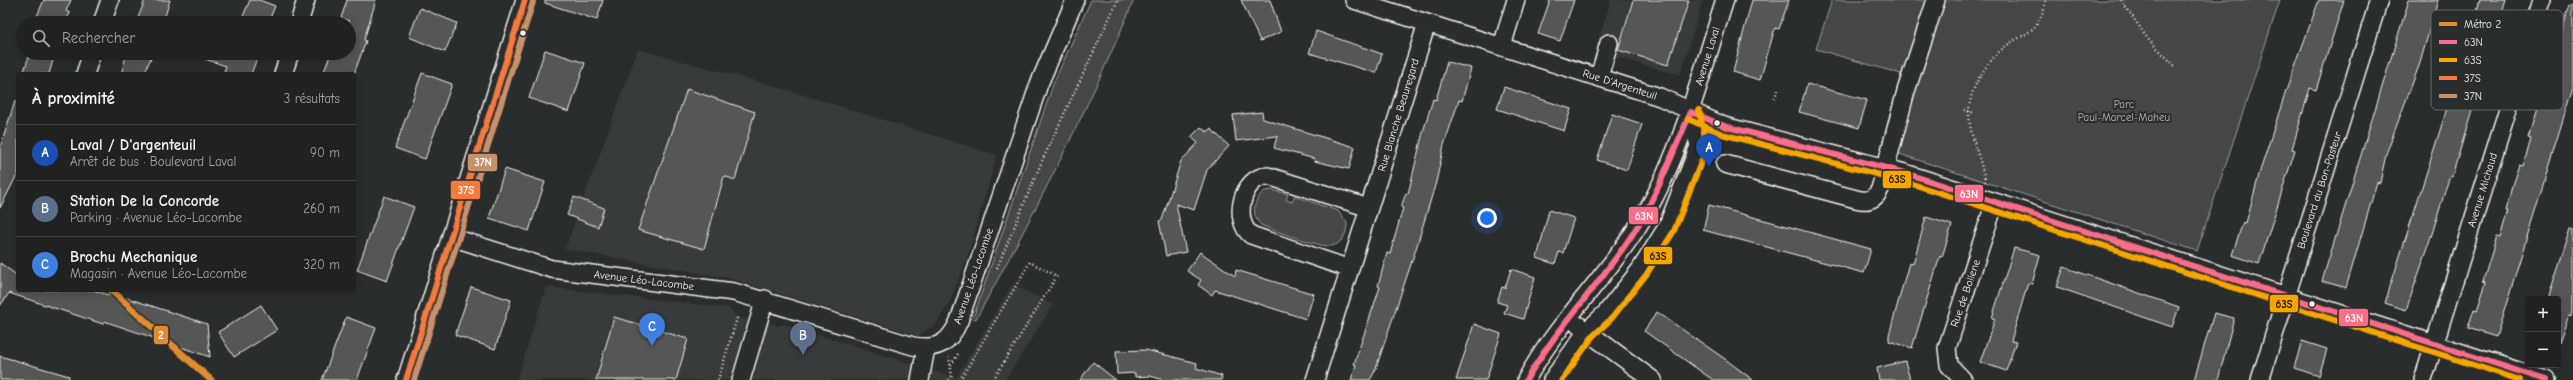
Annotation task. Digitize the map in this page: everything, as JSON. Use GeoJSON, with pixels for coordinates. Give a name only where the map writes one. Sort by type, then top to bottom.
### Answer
{"type":"FeatureCollection","features":[{"type":"Feature","properties":{"kind":"street"},"geometry":{"type":"LineString","coordinates":[[104,16],[110,0]]}},
{"type":"Feature","properties":{"kind":"street"},"geometry":{"type":"LineString","coordinates":[[301,16],[306,0]]}},
{"type":"Feature","properties":{"kind":"street","name":"Avenue Léo-Lacombe"},"geometry":{"type":"LineString","coordinates":[[451,237],[552,269],[726,290],[765,300],[926,348],[941,344],[956,328],[1039,84],[1075,0]]}},
{"type":"Feature","properties":{"kind":"street","name":"Rue D'Argenteuil"},"geometry":{"type":"LineString","coordinates":[[1354,0],[1660,97],[1724,126],[1885,168],[1995,202],[2433,345],[2546,380]]}},
{"type":"Feature","properties":{"kind":"street"},"geometry":{"type":"LineString","coordinates":[[1502,46],[1516,0]]}},
{"type":"Feature","properties":{"kind":"street","name":"Avenue Laval"},"geometry":{"type":"LineString","coordinates":[[1526,380],[1569,318],[1642,220],[1691,112],[1724,0]]}},
{"type":"Feature","properties":{"kind":"street"},"geometry":{"type":"LineString","coordinates":[[1725,164],[1862,201],[1873,198],[1878,192],[1906,91],[1936,0]]}},
{"type":"Feature","properties":{"kind":"street","name":"Boulevard du Bon-Pasteur"},"geometry":{"type":"LineString","coordinates":[[2260,380],[2379,0]]}},
{"type":"Feature","properties":{"kind":"street","name":"Avenue Michaud"},"geometry":{"type":"LineString","coordinates":[[2539,10],[2542,0]]}},
{"type":"Feature","properties":{"kind":"street"},"geometry":{"type":"LineString","coordinates":[[406,380],[451,237],[520,1]]}},
{"type":"Feature","properties":{"kind":"street","name":"Rue Blanche Beauregard"},"geometry":{"type":"LineString","coordinates":[[1316,380],[1427,23]]}},
{"type":"Feature","properties":{"kind":"street"},"geometry":{"type":"LineString","coordinates":[[1599,77],[1609,43]]}},
{"type":"Feature","properties":{"kind":"street"},"geometry":{"type":"LineString","coordinates":[[86,72],[90,60]]}},
{"type":"Feature","properties":{"kind":"street"},"geometry":{"type":"LineString","coordinates":[[284,72],[288,60]]}},
{"type":"Feature","properties":{"kind":"street","name":"Avenue Michaud"},"geometry":{"type":"LineString","coordinates":[[2423,380],[2507,110]]}},
{"type":"Feature","properties":{"kind":"street"},"geometry":{"type":"LineString","coordinates":[[1552,380],[1587,331],[1606,313],[1640,270],[1660,240],[1673,216],[1699,146],[1691,112]]}},
{"type":"Feature","properties":{"kind":"street"},"geometry":{"type":"LineString","coordinates":[[1350,269],[1251,235],[1241,221],[1242,207],[1253,181],[1268,176],[1369,208]]}},
{"type":"Feature","properties":{"kind":"street","name":"Rue de Bollene"},"geometry":{"type":"LineString","coordinates":[[1963,380],[1949,365],[1947,348],[1995,202]]}},
{"type":"Feature","properties":{"kind":"street"},"geometry":{"type":"LineString","coordinates":[[741,380],[765,300]]}},
{"type":"Feature","properties":{"kind":"street"},"geometry":{"type":"LineString","coordinates":[[1569,318],[1653,380]]}},
{"type":"Feature","properties":{"kind":"street"},"geometry":{"type":"LineString","coordinates":[[920,380],[926,348]]}},
{"type":"Feature","properties":{"kind":"path","name":"Avenue Léo-Lacombe"},"geometry":{"type":"LineString","coordinates":[[995,272],[1042,161],[1118,0]]}},
{"type":"Feature","properties":{"kind":"path"},"geometry":{"type":"LineString","coordinates":[[1985,184],[1969,123],[1969,112],[1974,90],[1989,65],[2000,51],[2038,24],[2046,0]]}},
{"type":"Feature","properties":{"kind":"path"},"geometry":{"type":"LineString","coordinates":[[2121,0],[2148,39],[2174,66]]}},
{"type":"Feature","properties":{"kind":"path"},"geometry":{"type":"LineString","coordinates":[[1986,62],[1989,65]]}},
{"type":"Feature","properties":{"kind":"path"},"geometry":{"type":"LineString","coordinates":[[1774,98],[1779,88]]}},
{"type":"Feature","properties":{"kind":"path"},"geometry":{"type":"LineString","coordinates":[[1964,110],[1974,113]]}},
{"type":"Feature","properties":{"kind":"path"},"geometry":{"type":"LineString","coordinates":[[960,380],[1030,262],[1057,276],[993,380]]}},
{"type":"Feature","properties":{"kind":"path"},"geometry":{"type":"LineString","coordinates":[[718,380],[738,315]]}},
{"type":"Feature","properties":{"kind":"path"},"geometry":{"type":"LineString","coordinates":[[949,380],[952,376],[951,365],[962,347]]}},
{"type":"Feature","properties":{"kind":"shaded area"},"geometry":{"type":"Polygon","coordinates":[[[1611,0],[1703,0],[1680,75],[1595,51],[1611,0]]]}},
{"type":"Feature","properties":{"kind":"shaded area"},"geometry":{"type":"Polygon","coordinates":[[[638,49],[771,85],[997,155],[967,258],[950,301],[937,323],[918,336],[728,278],[565,249],[638,49]]]}},
{"type":"Feature","properties":{"kind":"shaded area"},"geometry":{"type":"Polygon","coordinates":[[[1013,284],[1053,305],[1005,380],[517,380],[546,287],[729,308],[738,318],[775,324],[777,326],[784,324],[956,378],[1013,284]]]}},
{"type":"Feature","properties":{"kind":"green space"},"geometry":{"type":"Polygon","coordinates":[[[1091,0],[1134,0],[1060,161],[976,319],[973,318],[1054,82],[1091,0]]]}},
{"type":"Feature","properties":{"kind":"green space","name":"Parc Paul-Marcel-Maheu"},"geometry":{"type":"Polygon","coordinates":[[[1832,0],[2280,0],[2197,251],[1881,148],[1901,74],[1816,49],[1832,0]]]}},
{"type":"Feature","properties":{"kind":"green space"},"geometry":{"type":"Polygon","coordinates":[[[1272,190],[1288,194],[1286,200],[1292,202],[1294,196],[1338,211],[1347,223],[1345,235],[1338,244],[1325,246],[1296,238],[1261,225],[1255,216],[1255,207],[1258,198],[1265,191],[1272,190]]]}},
{"type":"Feature","properties":{"kind":"building"},"geometry":{"type":"Polygon","coordinates":[[[44,0],[71,0],[66,11],[70,13],[68,16],[37,16],[44,0]]]}},
{"type":"Feature","properties":{"kind":"building"},"geometry":{"type":"Polygon","coordinates":[[[145,0],[170,0],[165,16],[139,16],[145,0]]]}},
{"type":"Feature","properties":{"kind":"building"},"geometry":{"type":"Polygon","coordinates":[[[250,0],[259,0],[275,6],[271,16],[243,16],[250,0]]]}},
{"type":"Feature","properties":{"kind":"building"},"geometry":{"type":"Polygon","coordinates":[[[347,0],[376,0],[364,40],[366,41],[355,72],[324,72],[328,60],[356,60],[356,16],[342,16],[347,0]]]}},
{"type":"Feature","properties":{"kind":"building"},"geometry":{"type":"Polygon","coordinates":[[[545,0],[603,0],[597,20],[545,3],[545,0]]]}},
{"type":"Feature","properties":{"kind":"building"},"geometry":{"type":"Polygon","coordinates":[[[1241,0],[1270,0],[1281,32],[1260,41],[1241,0]]]}},
{"type":"Feature","properties":{"kind":"building"},"geometry":{"type":"Polygon","coordinates":[[[1550,0],[1574,0],[1560,41],[1538,34],[1550,0]]]}},
{"type":"Feature","properties":{"kind":"building"},"geometry":{"type":"Polygon","coordinates":[[[1633,0],[1689,0],[1668,65],[1618,50],[1633,0]]]}},
{"type":"Feature","properties":{"kind":"building"},"geometry":{"type":"Polygon","coordinates":[[[1752,0],[1789,0],[1779,29],[1775,28],[1760,80],[1733,72],[1752,0]]]}},
{"type":"Feature","properties":{"kind":"building"},"geometry":{"type":"Polygon","coordinates":[[[2319,0],[2344,0],[2316,90],[2310,88],[2292,149],[2295,150],[2259,264],[2232,255],[2243,222],[2246,223],[2260,171],[2286,91],[2319,0]]]}},
{"type":"Feature","properties":{"kind":"building"},"geometry":{"type":"Polygon","coordinates":[[[2409,0],[2438,0],[2435,10],[2431,10],[2431,24],[2420,63],[2386,154],[2380,183],[2377,182],[2346,288],[2322,281],[2409,0]]]}},
{"type":"Feature","properties":{"kind":"building"},"geometry":{"type":"Polygon","coordinates":[[[2480,0],[2506,0],[2503,10],[2477,10],[2480,0]]]}},
{"type":"Feature","properties":{"kind":"building"},"geometry":{"type":"Polygon","coordinates":[[[2570,5],[2573,5],[2573,88],[2496,337],[2468,328],[2474,309],[2477,310],[2482,295],[2486,282],[2483,281],[2497,236],[2501,237],[2509,210],[2506,210],[2513,182],[2519,165],[2523,166],[2531,139],[2528,138],[2536,110],[2563,110],[2563,27],[2570,5]]]}},
{"type":"Feature","properties":{"kind":"building"},"geometry":{"type":"Polygon","coordinates":[[[420,8],[457,23],[445,52],[409,37],[420,8]]]}},
{"type":"Feature","properties":{"kind":"building"},"geometry":{"type":"Polygon","coordinates":[[[1316,31],[1382,54],[1376,73],[1309,53],[1316,31]]]}},
{"type":"Feature","properties":{"kind":"building"},"geometry":{"type":"Polygon","coordinates":[[[545,50],[585,63],[569,112],[529,98],[545,50]]]}},
{"type":"Feature","properties":{"kind":"building"},"geometry":{"type":"Polygon","coordinates":[[[28,60],[53,60],[50,72],[24,72],[28,60]]]}},
{"type":"Feature","properties":{"kind":"building"},"geometry":{"type":"Polygon","coordinates":[[[125,60],[150,60],[145,72],[122,72],[125,60]]]}},
{"type":"Feature","properties":{"kind":"building"},"geometry":{"type":"Polygon","coordinates":[[[208,60],[256,60],[252,72],[224,72],[226,66],[208,60]]]}},
{"type":"Feature","properties":{"kind":"building"},"geometry":{"type":"Polygon","coordinates":[[[1447,62],[1471,68],[1462,101],[1459,100],[1444,145],[1436,182],[1415,252],[1375,371],[1370,380],[1351,380],[1356,365],[1354,364],[1380,287],[1378,286],[1387,253],[1390,254],[1403,208],[1401,207],[1406,193],[1408,194],[1423,132],[1433,99],[1436,100],[1447,62]]]}},
{"type":"Feature","properties":{"kind":"building"},"geometry":{"type":"Polygon","coordinates":[[[422,73],[452,84],[425,159],[395,148],[422,73]]]}},
{"type":"Feature","properties":{"kind":"building"},"geometry":{"type":"Polygon","coordinates":[[[1807,84],[1867,100],[1859,128],[1799,112],[1807,84]]]}},
{"type":"Feature","properties":{"kind":"building"},"geometry":{"type":"Polygon","coordinates":[[[1504,87],[1571,109],[1564,131],[1497,109],[1504,87]]]}},
{"type":"Feature","properties":{"kind":"building"},"geometry":{"type":"Polygon","coordinates":[[[687,89],[755,112],[735,180],[724,176],[704,249],[638,230],[687,89]]]}},
{"type":"Feature","properties":{"kind":"building"},"geometry":{"type":"Polygon","coordinates":[[[16,101],[16,177],[0,208],[0,148],[16,101]]]}},
{"type":"Feature","properties":{"kind":"building"},"geometry":{"type":"Polygon","coordinates":[[[2446,110],[2472,110],[2452,176],[2450,175],[2428,247],[2406,310],[2385,303],[2446,110]]]}},
{"type":"Feature","properties":{"kind":"building"},"geometry":{"type":"Polygon","coordinates":[[[1262,112],[1263,119],[1355,147],[1349,169],[1314,161],[1315,159],[1274,148],[1277,136],[1236,141],[1233,115],[1262,112]]]}},
{"type":"Feature","properties":{"kind":"building"},"geometry":{"type":"Polygon","coordinates":[[[1612,114],[1642,124],[1627,170],[1597,160],[1612,114]]]}},
{"type":"Feature","properties":{"kind":"building"},"geometry":{"type":"Polygon","coordinates":[[[1201,127],[1207,132],[1211,129],[1229,146],[1207,170],[1194,210],[1176,204],[1186,252],[1166,256],[1159,221],[1162,220],[1181,161],[1198,143],[1191,137],[1201,127]]]}},
{"type":"Feature","properties":{"kind":"building"},"geometry":{"type":"Polygon","coordinates":[[[505,169],[545,182],[529,231],[489,218],[505,169]]]}},
{"type":"Feature","properties":{"kind":"building"},"geometry":{"type":"Polygon","coordinates":[[[384,196],[414,207],[387,281],[357,270],[384,196]]]}},
{"type":"Feature","properties":{"kind":"building"},"geometry":{"type":"Polygon","coordinates":[[[574,197],[604,208],[598,227],[567,215],[574,197]]]}},
{"type":"Feature","properties":{"kind":"building"},"geometry":{"type":"Polygon","coordinates":[[[1709,205],[1871,249],[1864,273],[1703,230],[1709,205]]]}},
{"type":"Feature","properties":{"kind":"building"},"geometry":{"type":"Polygon","coordinates":[[[1549,210],[1574,218],[1563,253],[1559,252],[1555,264],[1537,258],[1549,210]]]}},
{"type":"Feature","properties":{"kind":"building"},"geometry":{"type":"Polygon","coordinates":[[[1926,217],[1952,225],[1942,257],[1940,256],[1912,348],[1889,341],[1889,335],[1909,263],[1913,264],[1926,217]]]}},
{"type":"Feature","properties":{"kind":"building"},"geometry":{"type":"Polygon","coordinates":[[[2570,229],[2573,229],[2573,315],[2570,314],[2561,340],[2561,296],[2548,296],[2570,229]]]}},
{"type":"Feature","properties":{"kind":"building"},"geometry":{"type":"Polygon","coordinates":[[[2014,248],[2040,255],[2032,284],[2028,283],[2011,341],[2016,342],[2006,371],[1980,362],[1995,319],[1992,318],[2014,248]]]}},
{"type":"Feature","properties":{"kind":"building"},"geometry":{"type":"Polygon","coordinates":[[[1200,252],[1235,276],[1236,270],[1314,294],[1306,319],[1215,290],[1212,295],[1198,285],[1201,280],[1187,271],[1200,252]]]}},
{"type":"Feature","properties":{"kind":"building"},"geometry":{"type":"Polygon","coordinates":[[[0,263],[16,275],[16,292],[99,292],[120,299],[121,296],[207,324],[210,357],[104,321],[103,324],[9,293],[0,306],[0,263]]]}},
{"type":"Feature","properties":{"kind":"building"},"geometry":{"type":"Polygon","coordinates":[[[2064,267],[2179,307],[2172,327],[2057,287],[2064,267]]]}},
{"type":"Feature","properties":{"kind":"building"},"geometry":{"type":"Polygon","coordinates":[[[1511,269],[1535,277],[1523,319],[1504,313],[1507,305],[1497,302],[1502,287],[1505,288],[1511,269]]]}},
{"type":"Feature","properties":{"kind":"building"},"geometry":{"type":"Polygon","coordinates":[[[471,287],[511,300],[495,349],[455,335],[471,287]]]}},
{"type":"Feature","properties":{"kind":"building"},"geometry":{"type":"Polygon","coordinates":[[[261,305],[277,330],[234,357],[218,332],[261,305]]]}},
{"type":"Feature","properties":{"kind":"building"},"geometry":{"type":"Polygon","coordinates":[[[1657,312],[1753,380],[1713,380],[1644,331],[1657,312]]]}},
{"type":"Feature","properties":{"kind":"building"},"geometry":{"type":"Polygon","coordinates":[[[2214,313],[2234,318],[2218,380],[2194,380],[2214,313]]]}},
{"type":"Feature","properties":{"kind":"building"},"geometry":{"type":"Polygon","coordinates":[[[346,317],[376,328],[357,380],[322,380],[346,317]]]}},
{"type":"Feature","properties":{"kind":"building"},"geometry":{"type":"Polygon","coordinates":[[[614,317],[688,339],[676,380],[596,380],[614,317]]]}},
{"type":"Feature","properties":{"kind":"building"},"geometry":{"type":"Polygon","coordinates":[[[1474,324],[1501,334],[1486,380],[1456,380],[1474,324]]]}},
{"type":"Feature","properties":{"kind":"building"},"geometry":{"type":"Polygon","coordinates":[[[2302,341],[2327,349],[2319,376],[2294,368],[2302,341]]]}},
{"type":"Feature","properties":{"kind":"building"},"geometry":{"type":"Polygon","coordinates":[[[1146,350],[1197,363],[1196,368],[1222,376],[1221,380],[1164,380],[1150,376],[1135,377],[1135,373],[1117,374],[1116,351],[1146,350]]]}},
{"type":"Feature","properties":{"kind":"building"},"geometry":{"type":"Polygon","coordinates":[[[0,356],[69,376],[68,380],[0,380],[0,356]]]}},
{"type":"Feature","properties":{"kind":"building"},"geometry":{"type":"Polygon","coordinates":[[[1905,361],[1910,380],[1879,380],[1877,368],[1905,361]]]}},
{"type":"Feature","properties":{"kind":"building"},"geometry":{"type":"Polygon","coordinates":[[[1093,362],[1116,380],[1080,380],[1093,362]]]}},
{"type":"Feature","properties":{"kind":"metro line","name":"2"},"geometry":{"type":"LineString","coordinates":[[113,292],[211,380]]}},
{"type":"Feature","properties":{"kind":"transit line","name":"37S"},"geometry":{"type":"LineString","coordinates":[[406,380],[525,0]]}},
{"type":"Feature","properties":{"kind":"transit line","name":"37N"},"geometry":{"type":"LineString","coordinates":[[414,380],[533,2]]}},
{"type":"Feature","properties":{"kind":"transit line","name":"63S"},"geometry":{"type":"LineString","coordinates":[[1562,380],[1593,336],[1612,318],[1646,275],[1674,231],[1707,147],[1699,110]]}},
{"type":"Feature","properties":{"kind":"transit line","name":"63N"},"geometry":{"type":"LineString","coordinates":[[1526,380],[1564,324],[1632,235],[1657,190],[1691,112],[1724,126],[1905,173],[2546,380]]}},
{"type":"Feature","properties":{"kind":"transit line","name":"63S"},"geometry":{"type":"LineString","coordinates":[[1688,119],[1722,134],[1903,181],[2520,380]]}},
{"type":"Feature","properties":{"kind":"place","name":"Laval / D'argenteuil"},"geometry":{"type":"Point","coordinates":[1709,167]}},
{"type":"Feature","properties":{"kind":"place","name":"Brochu Mechanique"},"geometry":{"type":"Point","coordinates":[652,346]}},
{"type":"Feature","properties":{"kind":"place","name":"Station De la Concorde"},"geometry":{"type":"Point","coordinates":[803,355]}}]}
